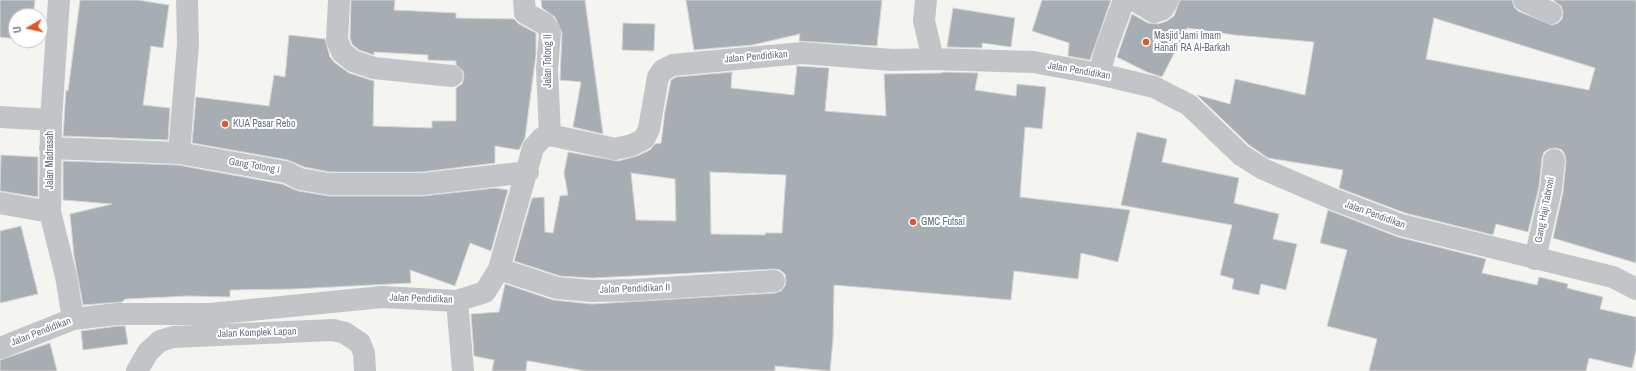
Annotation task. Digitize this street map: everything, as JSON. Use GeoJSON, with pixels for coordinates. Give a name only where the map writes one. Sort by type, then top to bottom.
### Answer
{"type":"FeatureCollection","features":[{"type":"Feature","properties":{"kind":"street","name":"Jalan Madrasah"},"geometry":{"type":"LineString","coordinates":[[60,0],[51,120],[50,212],[66,276],[73,319]]}},
{"type":"Feature","properties":{"kind":"street"},"geometry":{"type":"LineString","coordinates":[[179,153],[188,44],[187,0]]}},
{"type":"Feature","properties":{"kind":"street"},"geometry":{"type":"LineString","coordinates":[[339,0],[337,40],[342,52],[353,61],[374,68],[452,76]]}},
{"type":"Feature","properties":{"kind":"street","name":"Jalan Totong II"},"geometry":{"type":"LineString","coordinates":[[524,0],[525,13],[545,24],[550,32],[547,69],[550,135]]}},
{"type":"Feature","properties":{"kind":"street"},"geometry":{"type":"LineString","coordinates":[[926,0],[924,22],[933,59]]}},
{"type":"Feature","properties":{"kind":"street"},"geometry":{"type":"LineString","coordinates":[[1100,74],[1106,49],[1124,0]]}},
{"type":"Feature","properties":{"kind":"street"},"geometry":{"type":"LineString","coordinates":[[1134,0],[1154,12],[1163,9],[1168,0]]}},
{"type":"Feature","properties":{"kind":"street"},"geometry":{"type":"LineString","coordinates":[[1524,0],[1551,13]]}},
{"type":"Feature","properties":{"kind":"street","name":"Jalan Pendidikan"},"geometry":{"type":"LineString","coordinates":[[0,348],[73,319],[117,314],[210,314],[382,297],[457,301],[485,292],[499,269],[528,172],[533,148],[542,138],[550,135],[615,149],[632,145],[644,138],[649,129],[658,77],[663,70],[673,66],[802,53],[892,60],[933,59],[1033,62],[1100,74],[1154,87],[1189,105],[1241,155],[1263,168],[1333,200],[1401,225],[1613,277],[1636,289]]}},
{"type":"Feature","properties":{"kind":"street"},"geometry":{"type":"LineString","coordinates":[[0,118],[51,120]]}},
{"type":"Feature","properties":{"kind":"street","name":"Gang Totong I"},"geometry":{"type":"LineString","coordinates":[[50,148],[179,153],[286,172],[300,179],[329,184],[423,184],[528,172]]}},
{"type":"Feature","properties":{"kind":"street","name":"Gang Haji Tabroni"},"geometry":{"type":"LineString","coordinates":[[1535,259],[1551,189],[1554,160]]}},
{"type":"Feature","properties":{"kind":"street"},"geometry":{"type":"LineString","coordinates":[[0,203],[50,212]]}},
{"type":"Feature","properties":{"kind":"street","name":"Jalan Pendidikan II"},"geometry":{"type":"LineString","coordinates":[[499,269],[557,288],[592,291],[633,290],[774,281]]}},
{"type":"Feature","properties":{"kind":"street"},"geometry":{"type":"LineString","coordinates":[[457,301],[463,371]]}},
{"type":"Feature","properties":{"kind":"street","name":"Jalan Komplek Lapan"},"geometry":{"type":"LineString","coordinates":[[137,371],[148,352],[160,341],[173,336],[333,330],[345,333],[360,342],[364,353],[365,371]]}},
{"type":"Feature","properties":{"kind":"building"},"geometry":{"type":"Polygon","coordinates":[[[0,0],[35,0],[34,8],[8,8],[8,38],[0,37],[0,0]]]}},
{"type":"Feature","properties":{"kind":"building"},"geometry":{"type":"Polygon","coordinates":[[[80,0],[138,0],[169,5],[163,48],[151,46],[143,105],[170,108],[168,140],[63,136],[66,90],[68,91],[80,0]]]}},
{"type":"Feature","properties":{"kind":"building"},"geometry":{"type":"Polygon","coordinates":[[[351,0],[395,0],[394,10],[456,13],[456,18],[514,19],[519,24],[536,33],[536,54],[525,138],[519,150],[495,146],[495,163],[422,172],[330,172],[304,167],[288,160],[192,143],[196,97],[269,106],[274,75],[285,77],[289,35],[325,39],[330,57],[334,62],[349,73],[374,81],[373,126],[432,128],[432,121],[456,121],[456,88],[462,84],[464,77],[463,71],[456,65],[456,61],[428,60],[428,55],[374,52],[374,55],[359,50],[352,44],[350,38],[351,0]]]}},
{"type":"Feature","properties":{"kind":"building"},"geometry":{"type":"Polygon","coordinates":[[[541,0],[585,0],[603,134],[573,127],[581,82],[560,80],[562,33],[555,17],[542,8],[541,0]]]}},
{"type":"Feature","properties":{"kind":"building"},"geometry":{"type":"Polygon","coordinates":[[[686,0],[882,0],[877,46],[799,41],[800,34],[752,45],[694,50],[686,0]]]}},
{"type":"Feature","properties":{"kind":"building"},"geometry":{"type":"Polygon","coordinates":[[[1042,0],[1111,0],[1090,60],[1068,56],[1069,43],[1032,31],[1042,0]]]}},
{"type":"Feature","properties":{"kind":"building"},"geometry":{"type":"Polygon","coordinates":[[[1180,0],[1512,0],[1514,7],[1518,11],[1552,25],[1558,23],[1562,19],[1563,12],[1561,6],[1553,0],[1636,0],[1636,263],[1553,238],[1563,192],[1566,161],[1562,150],[1556,148],[1549,149],[1544,152],[1542,158],[1539,187],[1528,232],[1496,224],[1493,235],[1405,213],[1339,188],[1343,170],[1268,158],[1249,145],[1197,95],[1230,104],[1235,79],[1305,95],[1314,42],[1235,35],[1187,28],[1162,77],[1147,72],[1117,57],[1132,14],[1148,23],[1158,24],[1167,21],[1174,16],[1180,0]],[[1434,18],[1426,59],[1589,90],[1595,68],[1434,18]]]}},
{"type":"Feature","properties":{"kind":"building"},"geometry":{"type":"Polygon","coordinates":[[[953,8],[1015,18],[1011,47],[982,43],[982,48],[947,47],[953,8]]]}},
{"type":"Feature","properties":{"kind":"building"},"geometry":{"type":"Polygon","coordinates":[[[623,23],[655,24],[654,51],[622,50],[623,23]]]}},
{"type":"Feature","properties":{"kind":"building"},"geometry":{"type":"Polygon","coordinates":[[[797,66],[829,68],[825,111],[886,116],[884,74],[943,72],[978,73],[975,90],[1016,96],[1017,84],[1046,87],[1042,129],[1025,127],[1020,197],[1130,210],[1118,262],[1081,253],[1078,279],[1014,271],[1011,300],[834,285],[833,340],[830,371],[775,366],[775,371],[585,371],[527,361],[526,371],[492,371],[494,360],[474,356],[471,314],[499,312],[505,284],[553,300],[592,304],[775,293],[781,291],[785,286],[785,274],[780,270],[774,269],[592,278],[560,276],[514,261],[532,198],[544,197],[545,232],[553,233],[560,196],[568,195],[564,173],[568,152],[618,161],[637,156],[650,150],[655,144],[661,143],[671,80],[676,77],[732,72],[731,88],[794,95],[797,66]],[[710,172],[711,234],[765,235],[765,233],[782,233],[786,175],[710,172]],[[631,173],[636,220],[676,221],[675,179],[631,173]]]}},
{"type":"Feature","properties":{"kind":"building"},"geometry":{"type":"Polygon","coordinates":[[[1137,132],[1167,139],[1162,162],[1239,178],[1234,203],[1279,214],[1273,239],[1297,244],[1286,290],[1261,284],[1259,295],[1232,289],[1234,279],[1220,275],[1232,225],[1121,205],[1137,132]]]}},
{"type":"Feature","properties":{"kind":"building"},"geometry":{"type":"Polygon","coordinates":[[[1,155],[38,157],[38,197],[0,191],[1,155]]]}},
{"type":"Feature","properties":{"kind":"building"},"geometry":{"type":"Polygon","coordinates":[[[63,161],[178,165],[282,184],[298,191],[329,196],[423,196],[495,188],[508,190],[491,251],[470,243],[455,286],[410,270],[411,283],[293,289],[230,290],[230,297],[188,296],[125,299],[122,302],[83,305],[74,256],[70,214],[112,204],[63,200],[63,161]]]}},
{"type":"Feature","properties":{"kind":"building"},"geometry":{"type":"Polygon","coordinates":[[[1328,210],[1398,237],[1486,259],[1482,273],[1537,285],[1539,277],[1568,284],[1567,288],[1603,297],[1600,309],[1636,317],[1636,350],[1632,368],[1589,358],[1586,371],[1369,371],[1377,339],[1327,326],[1347,250],[1320,243],[1328,210]]]}},
{"type":"Feature","properties":{"kind":"building"},"geometry":{"type":"Polygon","coordinates":[[[21,226],[38,294],[0,303],[0,231],[21,226]]]}},
{"type":"Feature","properties":{"kind":"building"},"geometry":{"type":"Polygon","coordinates":[[[125,326],[128,344],[83,350],[81,331],[125,326]]]}},
{"type":"Feature","properties":{"kind":"building"},"geometry":{"type":"Polygon","coordinates":[[[50,343],[57,371],[0,371],[0,360],[50,343]]]}},
{"type":"Feature","properties":{"kind":"place","name":"Masjid Jami Imam Hanafi RA Al-Barkah"},"geometry":{"type":"Point","coordinates":[1146,42]}},
{"type":"Feature","properties":{"kind":"place","name":"KUA Pasar Rebo"},"geometry":{"type":"Point","coordinates":[225,124]}},
{"type":"Feature","properties":{"kind":"place","name":"GMC Futsal"},"geometry":{"type":"Point","coordinates":[913,222]}}]}
